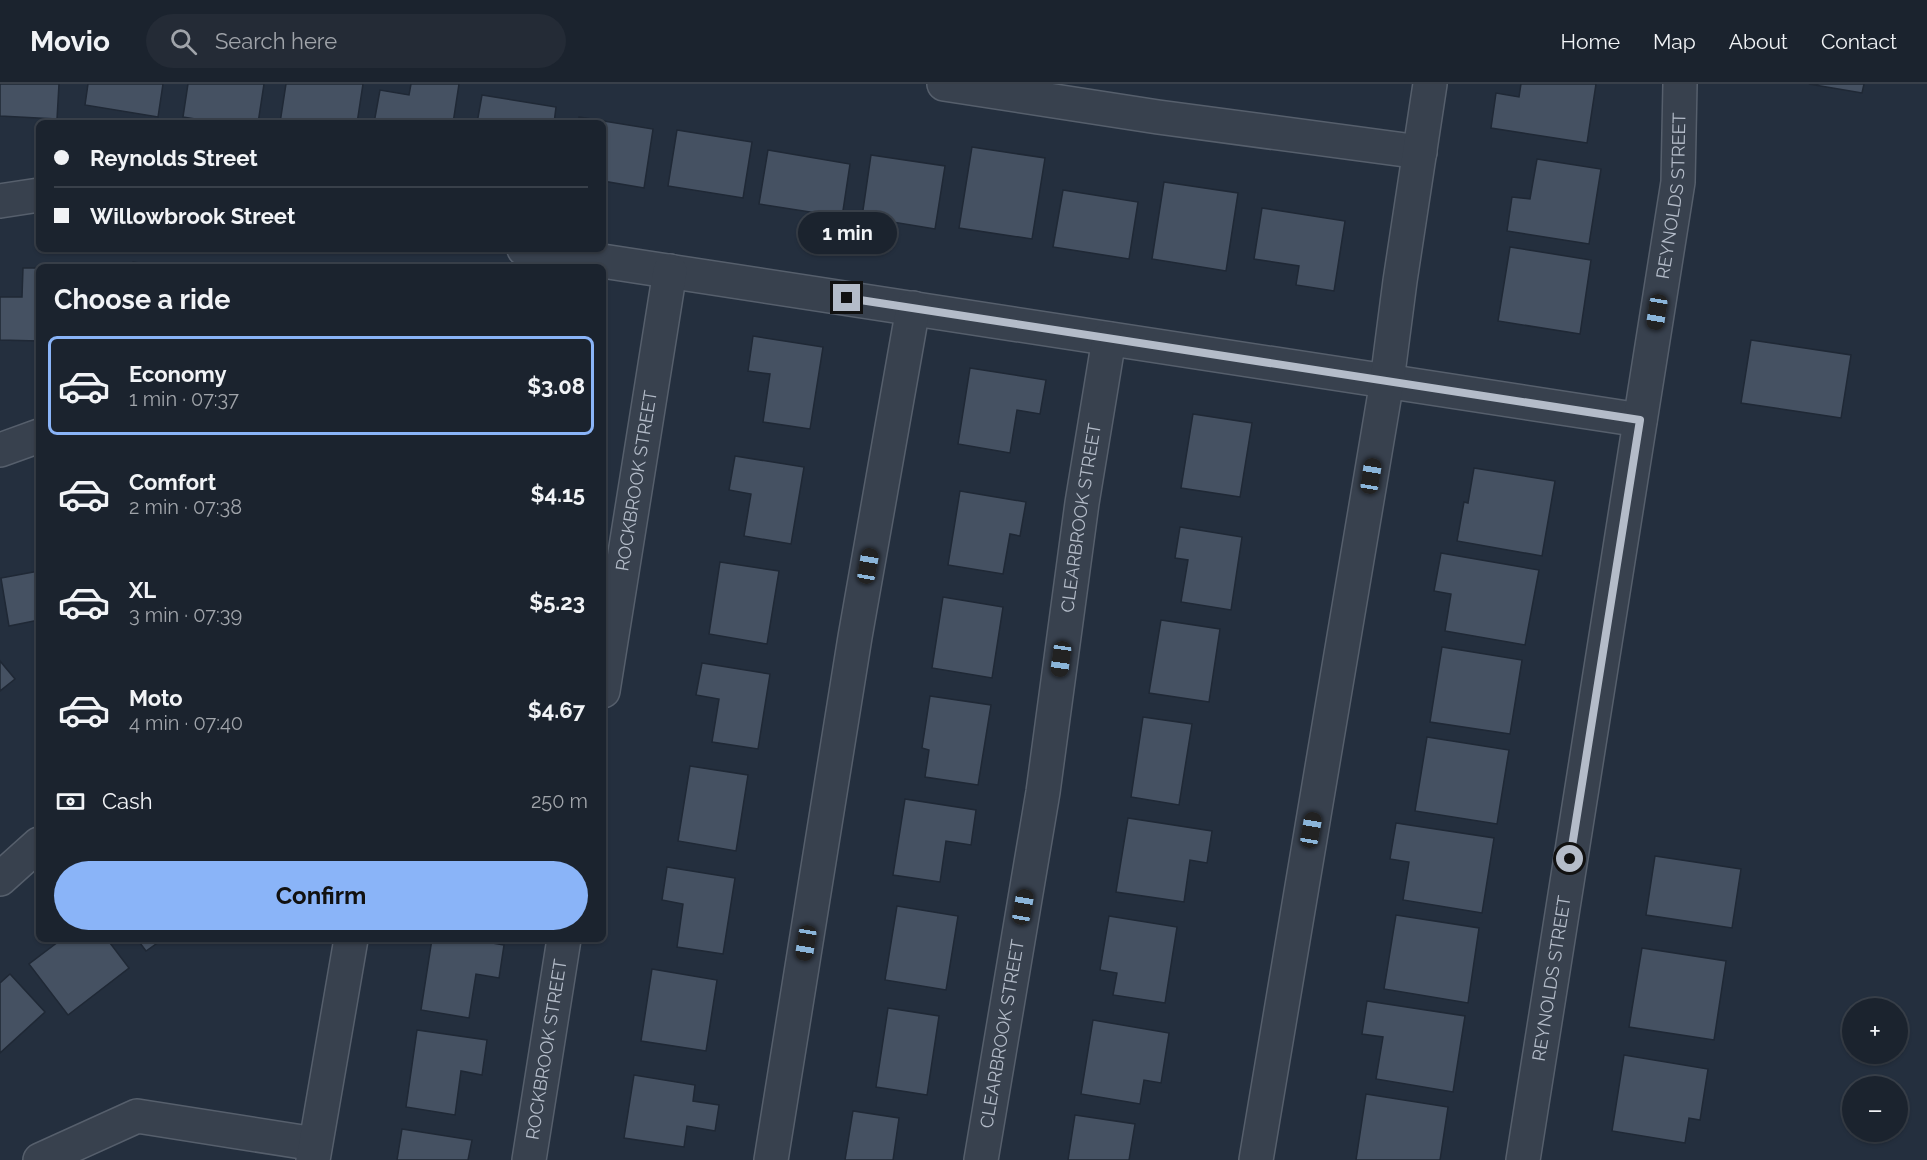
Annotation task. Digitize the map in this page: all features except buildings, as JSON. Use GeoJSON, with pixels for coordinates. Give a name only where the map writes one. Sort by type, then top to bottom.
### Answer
{"type":"FeatureCollection","features":[{"type":"Feature","properties":{"kind":"street"},"geometry":{"type":"LineString","coordinates":[[944,84],[1158,117],[1420,152]]}},
{"type":"Feature","properties":{"kind":"street"},"geometry":{"type":"LineString","coordinates":[[1256,1160],[1387,381],[1430,84]]}},
{"type":"Feature","properties":{"kind":"street","name":"REYNOLDS STREET"},"geometry":{"type":"LineString","coordinates":[[1523,1160],[1678,182],[1680,84]]}},
{"type":"Feature","properties":{"kind":"street"},"geometry":{"type":"LineString","coordinates":[[0,201],[36,195]]}},
{"type":"Feature","properties":{"kind":"street"},"geometry":{"type":"LineString","coordinates":[[544,252],[1640,420]]}},
{"type":"Feature","properties":{"kind":"street","name":"ROCKBROOK STREET"},"geometry":{"type":"LineString","coordinates":[[606,672],[670,271]]}},
{"type":"Feature","properties":{"kind":"street"},"geometry":{"type":"LineString","coordinates":[[771,1160],[855,637],[913,308]]}},
{"type":"Feature","properties":{"kind":"street","name":"CLEARBROOK STREET"},"geometry":{"type":"LineString","coordinates":[[981,1160],[1043,792],[1082,503],[1109,339]]}},
{"type":"Feature","properties":{"kind":"street"},"geometry":{"type":"LineString","coordinates":[[0,450],[36,437]]}},
{"type":"Feature","properties":{"kind":"street"},"geometry":{"type":"LineString","coordinates":[[0,879],[36,847]]}},
{"type":"Feature","properties":{"kind":"street"},"geometry":{"type":"LineString","coordinates":[[40,1160],[137,1116],[314,1152],[350,942]]}},
{"type":"Feature","properties":{"kind":"street","name":"ROCKBROOK STREET"},"geometry":{"type":"LineString","coordinates":[[529,1160],[564,942]]}},
{"type":"Feature","properties":{"kind":"route"},"geometry":{"type":"LineString","coordinates":[[847,298],[1640,420],[1570,859]]}}]}
